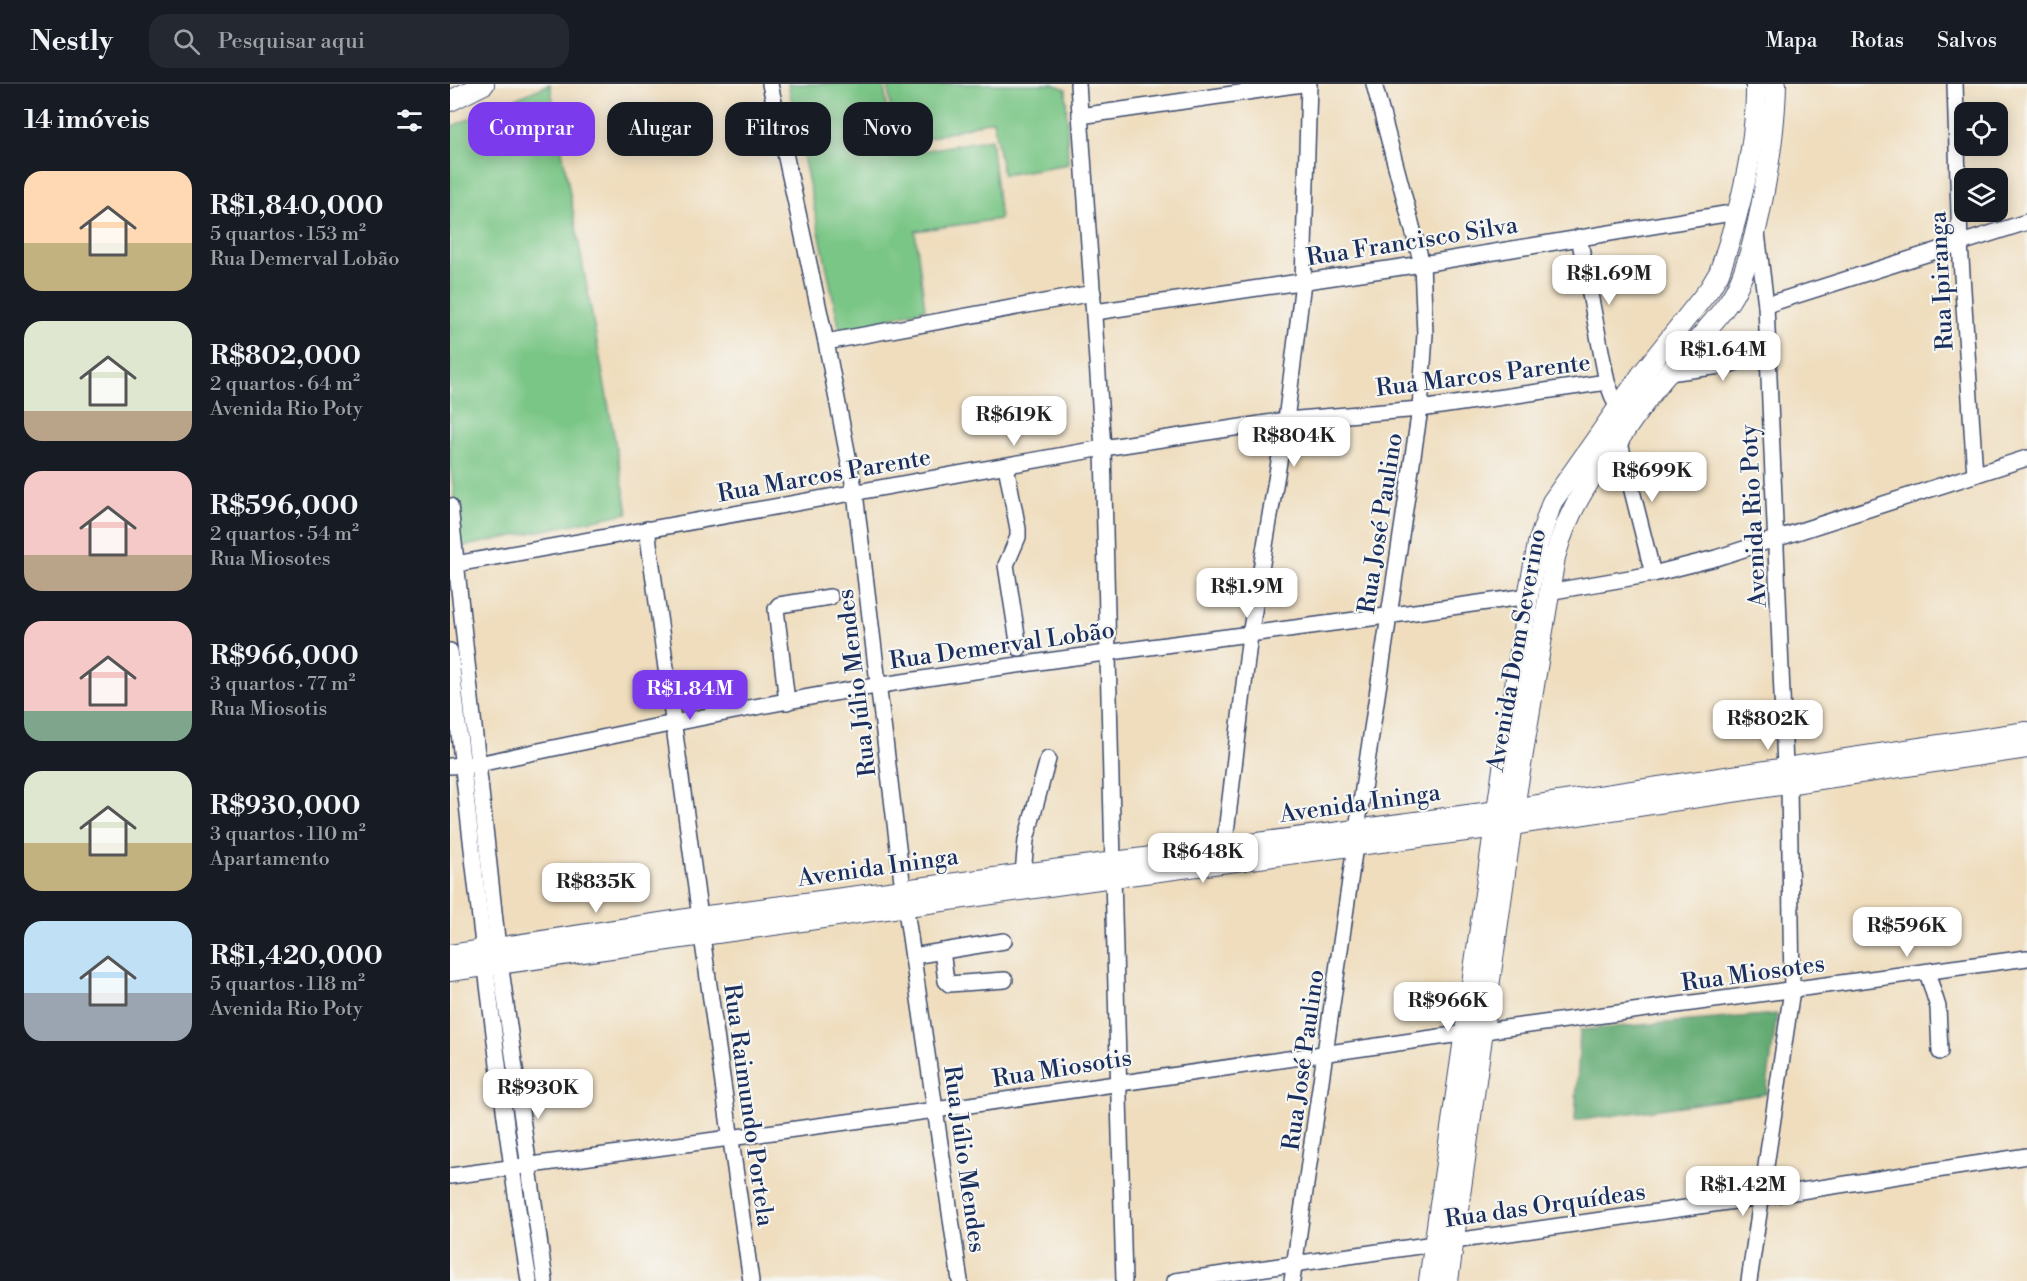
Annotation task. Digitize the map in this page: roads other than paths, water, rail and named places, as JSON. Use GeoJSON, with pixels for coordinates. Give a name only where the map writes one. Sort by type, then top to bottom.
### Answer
{"type":"FeatureCollection","features":[{"type":"Feature","properties":{"kind":"main road"},"geometry":{"type":"LineString","coordinates":[[450,100],[484,84]]}},
{"type":"Feature","properties":{"kind":"main road","name":"Avenida Dom Severino"},"geometry":{"type":"LineString","coordinates":[[1429,1281],[1444,1242],[1505,818],[1528,596],[1538,544],[1552,502],[1617,408],[1710,288],[1719,273],[1737,212],[1753,130],[1756,84]]}},
{"type":"Feature","properties":{"kind":"main road","name":"Avenida Dom Severino"},"geometry":{"type":"LineString","coordinates":[[1505,818],[1548,592],[1564,525],[1584,487],[1669,373],[1731,299],[1738,286],[1756,227],[1775,106],[1776,84]]}},
{"type":"Feature","properties":{"kind":"main road","name":"Avenida Ininga"},"geometry":{"type":"LineString","coordinates":[[450,971],[492,957],[1113,869],[1505,818],[1787,775],[2027,732]]}},
{"type":"Feature","properties":{"kind":"main road","name":"Avenida Ininga"},"geometry":{"type":"LineString","coordinates":[[1787,775],[2027,748]]}},
{"type":"Feature","properties":{"kind":"main road","name":"Avenida Ininga"},"geometry":{"type":"LineString","coordinates":[[904,898],[1023,874],[1113,869]]}},
{"type":"Feature","properties":{"kind":"main road","name":"Avenida Ininga"},"geometry":{"type":"LineString","coordinates":[[450,955],[492,957]]}},
{"type":"Feature","properties":{"kind":"main road","name":"Avenida Dom Severino"},"geometry":{"type":"LineString","coordinates":[[1444,1242],[1448,1281]]}},
{"type":"Feature","properties":{"kind":"street","name":"Rua Júlio Mendes"},"geometry":{"type":"LineString","coordinates":[[770,84],[826,342],[855,493],[904,898],[960,1281]]}},
{"type":"Feature","properties":{"kind":"street"},"geometry":{"type":"LineString","coordinates":[[1078,84],[1103,448],[1124,1281]]}},
{"type":"Feature","properties":{"kind":"street"},"geometry":{"type":"LineString","coordinates":[[1080,116],[1302,84]]}},
{"type":"Feature","properties":{"kind":"street"},"geometry":{"type":"LineString","coordinates":[[1223,855],[1250,635],[1286,420],[1303,282],[1309,84]]}},
{"type":"Feature","properties":{"kind":"street","name":"Rua José Paulino"},"geometry":{"type":"LineString","coordinates":[[1292,1281],[1328,1052],[1356,838],[1420,409],[1425,334],[1422,264],[1374,84]]}},
{"type":"Feature","properties":{"kind":"street","name":"Rua Ipiranga"},"geometry":{"type":"LineString","coordinates":[[1955,84],[1960,244],[1975,475]]}},
{"type":"Feature","properties":{"kind":"street","name":"Rua Francisco Silva"},"geometry":{"type":"LineString","coordinates":[[1095,312],[1422,264],[1737,212]]}},
{"type":"Feature","properties":{"kind":"street"},"geometry":{"type":"LineString","coordinates":[[1766,305],[2027,222]]}},
{"type":"Feature","properties":{"kind":"street","name":"Avenida Rio Poty"},"geometry":{"type":"LineString","coordinates":[[1749,1281],[1792,990],[1787,775],[1766,305],[1756,227]]}},
{"type":"Feature","properties":{"kind":"street"},"geometry":{"type":"LineString","coordinates":[[1579,237],[1607,382]]}},
{"type":"Feature","properties":{"kind":"street"},"geometry":{"type":"LineString","coordinates":[[826,342],[1093,293]]}},
{"type":"Feature","properties":{"kind":"street"},"geometry":{"type":"LineString","coordinates":[[1669,373],[1728,365],[1767,353]]}},
{"type":"Feature","properties":{"kind":"street","name":"Rua Marcos Parente"},"geometry":{"type":"LineString","coordinates":[[453,564],[1103,448],[1286,420],[1420,409],[1607,382],[1617,408]]}},
{"type":"Feature","properties":{"kind":"street"},"geometry":{"type":"LineString","coordinates":[[1619,440],[1653,574]]}},
{"type":"Feature","properties":{"kind":"street"},"geometry":{"type":"LineString","coordinates":[[1548,592],[1653,574],[1777,540],[2027,458]]}},
{"type":"Feature","properties":{"kind":"street"},"geometry":{"type":"LineString","coordinates":[[1006,466],[1018,529],[1018,537],[1006,565],[1019,648]]}},
{"type":"Feature","properties":{"kind":"street"},"geometry":{"type":"LineString","coordinates":[[450,506],[463,765]]}},
{"type":"Feature","properties":{"kind":"street","name":"Rua Raimundo Portela"},"geometry":{"type":"LineString","coordinates":[[646,529],[751,1281]]}},
{"type":"Feature","properties":{"kind":"street","name":"Rua Demerval Lobão"},"geometry":{"type":"LineString","coordinates":[[463,765],[879,685],[1109,651],[1388,617],[1528,596]]}},
{"type":"Feature","properties":{"kind":"street"},"geometry":{"type":"LineString","coordinates":[[787,702],[777,609],[779,605],[830,597]]}},
{"type":"Feature","properties":{"kind":"street"},"geometry":{"type":"LineString","coordinates":[[450,651],[463,765],[545,1281]]}},
{"type":"Feature","properties":{"kind":"street"},"geometry":{"type":"LineString","coordinates":[[1023,874],[1026,840],[1048,759]]}},
{"type":"Feature","properties":{"kind":"street"},"geometry":{"type":"LineString","coordinates":[[913,956],[1004,941]]}},
{"type":"Feature","properties":{"kind":"street"},"geometry":{"type":"LineString","coordinates":[[942,951],[946,981],[949,984],[1005,980]]}},
{"type":"Feature","properties":{"kind":"street"},"geometry":{"type":"LineString","coordinates":[[492,957],[511,1167],[529,1281]]}},
{"type":"Feature","properties":{"kind":"street","name":"Rua Miosotes"},"geometry":{"type":"LineString","coordinates":[[1475,1032],[2027,958]]}},
{"type":"Feature","properties":{"kind":"street"},"geometry":{"type":"LineString","coordinates":[[1927,972],[1938,1007],[1940,1052]]}},
{"type":"Feature","properties":{"kind":"street","name":"Rua Miosotis"},"geometry":{"type":"LineString","coordinates":[[450,1176],[935,1110],[1475,1032]]}},
{"type":"Feature","properties":{"kind":"street","name":"Rua das Orquídeas"},"geometry":{"type":"LineString","coordinates":[[1175,1281],[1762,1197],[2027,1156]]}}]}
